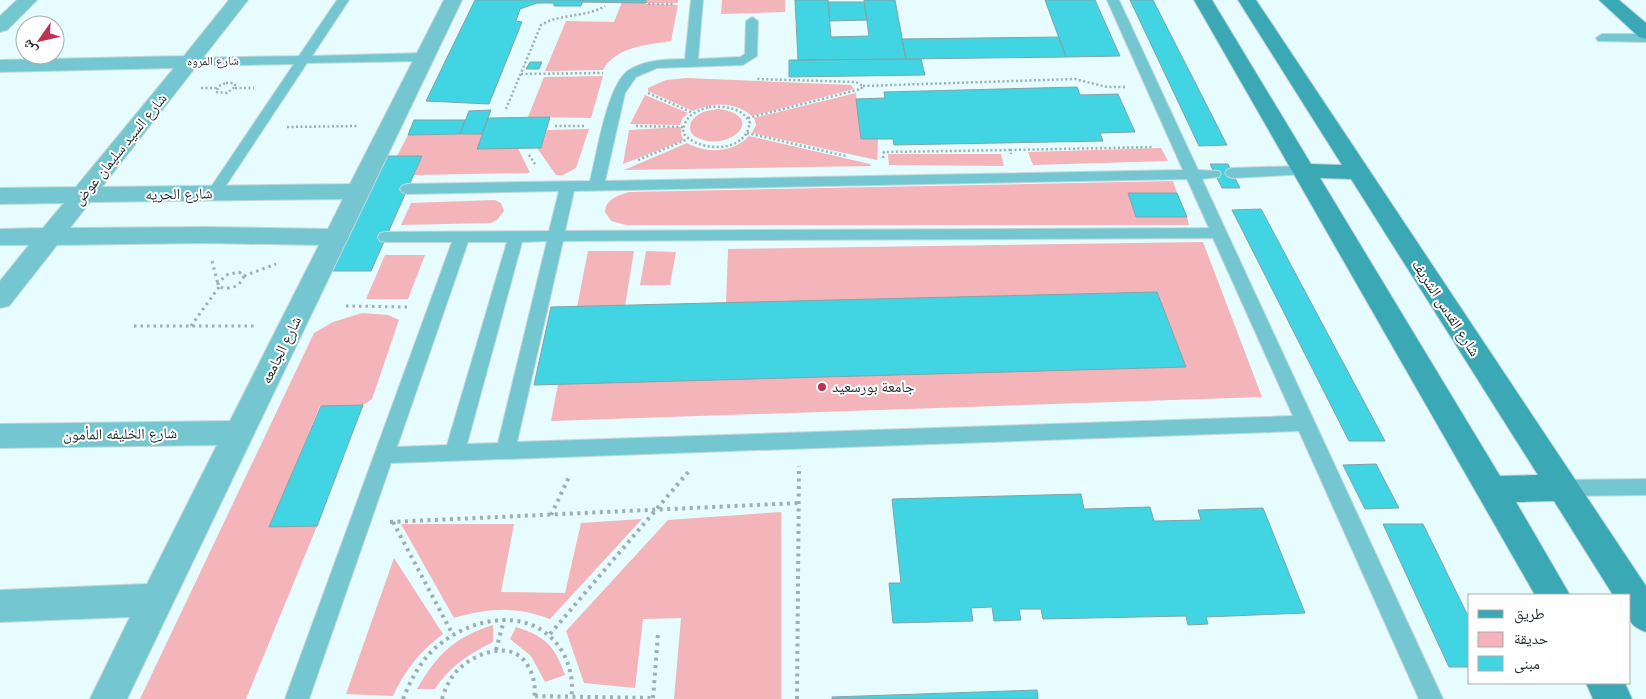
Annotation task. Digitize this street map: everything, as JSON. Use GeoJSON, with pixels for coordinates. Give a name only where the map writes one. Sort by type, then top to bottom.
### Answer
{"type":"FeatureCollection","features":[{"type":"Feature","properties":{"kind":"main road","name":"شارع القدس الشريف"},"geometry":{"type":"LineString","coordinates":[[1203,0],[1240,18],[1358,172],[1646,616]]}},
{"type":"Feature","properties":{"kind":"main road"},"geometry":{"type":"LineString","coordinates":[[1608,0],[1646,33]]}},
{"type":"Feature","properties":{"kind":"main road","name":"شارع القدس الشريف"},"geometry":{"type":"LineString","coordinates":[[1240,18],[1303,171],[1552,594]]}},
{"type":"Feature","properties":{"kind":"main road"},"geometry":{"type":"LineString","coordinates":[[1303,171],[1358,172]]}},
{"type":"Feature","properties":{"kind":"main road"},"geometry":{"type":"LineString","coordinates":[[1491,489],[1563,488]]}},
{"type":"Feature","properties":{"kind":"main road"},"geometry":{"type":"LineString","coordinates":[[1605,684],[1614,699]]}},
{"type":"Feature","properties":{"kind":"street"},"geometry":{"type":"LineString","coordinates":[[0,26],[28,0]]}},
{"type":"Feature","properties":{"kind":"street","name":"شارع السيد سليمان عوض"},"geometry":{"type":"LineString","coordinates":[[0,299],[239,0]]}},
{"type":"Feature","properties":{"kind":"street","name":"شارع الجامعه"},"geometry":{"type":"LineString","coordinates":[[108,699],[292,326],[339,237],[391,125],[453,0]]}},
{"type":"Feature","properties":{"kind":"street","name":"شارع المروه"},"geometry":{"type":"LineString","coordinates":[[0,66],[190,62]]}},
{"type":"Feature","properties":{"kind":"street","name":"شارع الحريه"},"geometry":{"type":"LineString","coordinates":[[0,196],[361,191]]}},
{"type":"Feature","properties":{"kind":"street"},"geometry":{"type":"LineString","coordinates":[[0,238],[204,235],[339,237]]}},
{"type":"Feature","properties":{"kind":"street","name":"شارع الخليفه المأمون"},"geometry":{"type":"LineString","coordinates":[[0,436],[240,433]]}},
{"type":"Feature","properties":{"kind":"street"},"geometry":{"type":"LineString","coordinates":[[0,606],[157,600]]}},
{"type":"Feature","properties":{"kind":"lane"},"geometry":{"type":"LineString","coordinates":[[214,193],[343,0]]}},
{"type":"Feature","properties":{"kind":"lane"},"geometry":{"type":"LineString","coordinates":[[691,62],[697,0]]}},
{"type":"Feature","properties":{"kind":"lane"},"geometry":{"type":"LineString","coordinates":[[1113,0],[1431,699]]}},
{"type":"Feature","properties":{"kind":"lane"},"geometry":{"type":"LineString","coordinates":[[598,180],[618,93],[631,74],[656,64],[743,61],[751,56],[752,21]]}},
{"type":"Feature","properties":{"kind":"lane"},"geometry":{"type":"LineString","coordinates":[[1602,38],[1646,38]]}},
{"type":"Feature","properties":{"kind":"lane","name":"شارع المروه"},"geometry":{"type":"LineString","coordinates":[[190,62],[425,57]]}},
{"type":"Feature","properties":{"kind":"lane"},"geometry":{"type":"LineString","coordinates":[[1232,173],[1303,171]]}},
{"type":"Feature","properties":{"kind":"lane"},"geometry":{"type":"LineString","coordinates":[[407,189],[568,185],[598,180],[1214,174]]}},
{"type":"Feature","properties":{"kind":"lane"},"geometry":{"type":"LineString","coordinates":[[506,450],[568,185]]}},
{"type":"Feature","properties":{"kind":"lane"},"geometry":{"type":"LineString","coordinates":[[386,237],[1220,233]]}},
{"type":"Feature","properties":{"kind":"lane"},"geometry":{"type":"LineString","coordinates":[[297,699],[462,236]]}},
{"type":"Feature","properties":{"kind":"lane"},"geometry":{"type":"LineString","coordinates":[[455,452],[516,236]]}},
{"type":"Feature","properties":{"kind":"lane"},"geometry":{"type":"LineString","coordinates":[[384,455],[1304,423]]}},
{"type":"Feature","properties":{"kind":"lane"},"geometry":{"type":"LineString","coordinates":[[1563,488],[1646,487]]}},
{"type":"Feature","properties":{"kind":"path"},"geometry":{"type":"LineString","coordinates":[[506,109],[541,25],[553,19],[588,14],[605,6]]}},
{"type":"Feature","properties":{"kind":"path"},"geometry":{"type":"LineString","coordinates":[[730,61],[730,76],[734,78],[856,82],[863,86],[1075,79],[1111,88],[1152,86]]}},
{"type":"Feature","properties":{"kind":"path"},"geometry":{"type":"LineString","coordinates":[[233,84],[236,86],[230,92],[222,94],[216,92],[219,86],[233,84]]}},
{"type":"Feature","properties":{"kind":"path"},"geometry":{"type":"LineString","coordinates":[[748,118],[861,90],[863,86]]}},
{"type":"Feature","properties":{"kind":"path"},"geometry":{"type":"LineString","coordinates":[[709,107],[728,108],[744,114],[748,118],[750,128],[747,133],[742,138],[725,146],[704,146],[688,139],[683,133],[683,127],[686,120],[700,110],[709,107]]}},
{"type":"Feature","properties":{"kind":"path"},"geometry":{"type":"LineString","coordinates":[[258,127],[391,125]]}},
{"type":"Feature","properties":{"kind":"path"},"geometry":{"type":"LineString","coordinates":[[747,133],[854,158]]}},
{"type":"Feature","properties":{"kind":"path"},"geometry":{"type":"LineString","coordinates":[[598,180],[688,139]]}},
{"type":"Feature","properties":{"kind":"path"},"geometry":{"type":"LineString","coordinates":[[882,162],[884,152],[1179,146]]}},
{"type":"Feature","properties":{"kind":"path"},"geometry":{"type":"LineString","coordinates":[[1010,150],[1018,177]]}},
{"type":"Feature","properties":{"kind":"path"},"geometry":{"type":"LineString","coordinates":[[244,276],[278,263]]}},
{"type":"Feature","properties":{"kind":"path"},"geometry":{"type":"LineString","coordinates":[[191,326],[219,287],[219,281],[225,275],[239,272],[244,276]]}},
{"type":"Feature","properties":{"kind":"path"},"geometry":{"type":"LineString","coordinates":[[219,287],[227,289],[238,286],[242,283],[244,276]]}},
{"type":"Feature","properties":{"kind":"path"},"geometry":{"type":"LineString","coordinates":[[346,306],[436,307]]}},
{"type":"Feature","properties":{"kind":"path"},"geometry":{"type":"LineString","coordinates":[[134,326],[292,326]]}},
{"type":"Feature","properties":{"kind":"path"},"geometry":{"type":"LineString","coordinates":[[797,699],[799,440]]}},
{"type":"Feature","properties":{"kind":"path"},"geometry":{"type":"LineString","coordinates":[[550,634],[713,443]]}},
{"type":"Feature","properties":{"kind":"path"},"geometry":{"type":"LineString","coordinates":[[551,515],[582,448]]}},
{"type":"Feature","properties":{"kind":"path"},"geometry":{"type":"LineString","coordinates":[[360,523],[799,503]]}},
{"type":"Feature","properties":{"kind":"path"},"geometry":{"type":"LineString","coordinates":[[393,522],[453,635]]}},
{"type":"Feature","properties":{"kind":"path"},"geometry":{"type":"LineString","coordinates":[[496,650],[504,619]]}},
{"type":"Feature","properties":{"kind":"path"},"geometry":{"type":"LineString","coordinates":[[403,699],[408,686],[420,666],[435,649],[453,635],[470,627],[504,619],[521,621],[536,626],[550,634],[560,646],[568,661],[572,678],[571,698]]}},
{"type":"Feature","properties":{"kind":"path"},"geometry":{"type":"LineString","coordinates":[[442,699],[443,692],[451,676],[464,663],[479,654],[496,650],[511,652],[522,658],[531,668],[535,681],[534,698],[653,698],[658,634]]}},
{"type":"Feature","properties":{"kind":"green space"},"geometry":{"type":"Polygon","coordinates":[[[646,0],[678,0],[678,3],[645,4],[678,5],[671,41],[624,51],[609,62],[603,70],[545,71],[566,21],[614,22],[622,2],[645,3],[646,0]]]}},
{"type":"Feature","properties":{"kind":"green space"},"geometry":{"type":"Polygon","coordinates":[[[722,0],[785,0],[785,12],[721,14],[722,0]]]}},
{"type":"Feature","properties":{"kind":"green space"},"geometry":{"type":"Polygon","coordinates":[[[603,76],[591,118],[528,117],[544,77],[603,76]]]}},
{"type":"Feature","properties":{"kind":"green space"},"geometry":{"type":"Polygon","coordinates":[[[687,78],[851,85],[854,89],[752,116],[731,105],[724,104],[693,111],[648,91],[648,88],[666,80],[687,78]]]}},
{"type":"Feature","properties":{"kind":"green space"},"geometry":{"type":"Polygon","coordinates":[[[856,93],[861,139],[878,139],[877,160],[752,133],[756,125],[754,118],[856,93]]]}},
{"type":"Feature","properties":{"kind":"green space"},"geometry":{"type":"Polygon","coordinates":[[[645,95],[688,113],[682,119],[680,125],[630,124],[645,95]]]}},
{"type":"Feature","properties":{"kind":"green space"},"geometry":{"type":"Polygon","coordinates":[[[719,109],[733,113],[741,119],[742,125],[739,132],[722,141],[710,141],[698,138],[691,132],[691,122],[697,116],[703,112],[719,109]]]}},
{"type":"Feature","properties":{"kind":"green space"},"geometry":{"type":"Polygon","coordinates":[[[681,127],[681,135],[684,140],[623,164],[629,130],[681,127]]]}},
{"type":"Feature","properties":{"kind":"green space"},"geometry":{"type":"Polygon","coordinates":[[[589,129],[576,168],[563,175],[556,175],[537,148],[541,148],[547,130],[589,129]]]}},
{"type":"Feature","properties":{"kind":"green space"},"geometry":{"type":"Polygon","coordinates":[[[482,134],[477,149],[518,148],[530,173],[414,175],[422,156],[397,156],[408,135],[482,134]]]}},
{"type":"Feature","properties":{"kind":"green space"},"geometry":{"type":"Polygon","coordinates":[[[749,136],[870,164],[871,166],[624,170],[687,143],[703,149],[720,150],[735,146],[749,136]]]}},
{"type":"Feature","properties":{"kind":"green space"},"geometry":{"type":"Polygon","coordinates":[[[1161,148],[1168,161],[1033,165],[1028,152],[1161,148]]]}},
{"type":"Feature","properties":{"kind":"green space"},"geometry":{"type":"Polygon","coordinates":[[[888,154],[1001,154],[1004,166],[889,165],[888,154]]]}},
{"type":"Feature","properties":{"kind":"green space"},"geometry":{"type":"Polygon","coordinates":[[[1173,181],[1177,193],[1129,193],[1136,217],[1187,217],[1189,225],[626,225],[611,221],[605,212],[610,201],[617,196],[630,192],[1173,181]]]}},
{"type":"Feature","properties":{"kind":"green space"},"geometry":{"type":"Polygon","coordinates":[[[495,200],[501,203],[504,211],[497,220],[491,223],[401,225],[411,203],[495,200]]]}},
{"type":"Feature","properties":{"kind":"green space"},"geometry":{"type":"Polygon","coordinates":[[[1203,242],[1262,397],[551,421],[558,384],[1186,367],[1156,292],[726,303],[728,249],[1203,242]]]}},
{"type":"Feature","properties":{"kind":"green space"},"geometry":{"type":"Polygon","coordinates":[[[588,251],[634,251],[625,306],[577,307],[588,251]]]}},
{"type":"Feature","properties":{"kind":"green space"},"geometry":{"type":"Polygon","coordinates":[[[646,251],[676,252],[670,285],[640,285],[646,251]]]}},
{"type":"Feature","properties":{"kind":"green space"},"geometry":{"type":"Polygon","coordinates":[[[385,255],[425,255],[408,299],[366,299],[385,255]]]}},
{"type":"Feature","properties":{"kind":"green space"},"geometry":{"type":"Polygon","coordinates":[[[362,313],[388,315],[399,320],[372,399],[363,405],[320,406],[270,526],[317,526],[246,699],[140,699],[314,333],[333,322],[362,313]]]}},
{"type":"Feature","properties":{"kind":"green space"},"geometry":{"type":"Polygon","coordinates":[[[781,512],[781,699],[674,699],[681,618],[643,619],[635,688],[584,683],[566,631],[668,520],[781,512]]]}},
{"type":"Feature","properties":{"kind":"green space"},"geometry":{"type":"Polygon","coordinates":[[[642,519],[550,619],[513,610],[491,610],[454,618],[401,524],[514,524],[501,592],[565,593],[581,523],[642,519]]]}},
{"type":"Feature","properties":{"kind":"green space"},"geometry":{"type":"Polygon","coordinates":[[[394,558],[443,634],[427,647],[414,662],[393,696],[346,694],[394,558]]]}},
{"type":"Feature","properties":{"kind":"green space"},"geometry":{"type":"Polygon","coordinates":[[[493,625],[493,642],[461,661],[435,689],[417,689],[432,666],[448,648],[468,635],[493,625]]]}},
{"type":"Feature","properties":{"kind":"green space"},"geometry":{"type":"Polygon","coordinates":[[[516,627],[542,638],[553,649],[565,675],[545,682],[531,656],[510,639],[516,627]]]}},
{"type":"Feature","properties":{"kind":"building"},"geometry":{"type":"Polygon","coordinates":[[[475,0],[583,0],[581,6],[554,6],[554,3],[537,3],[520,9],[516,21],[522,22],[489,104],[426,101],[475,0]]]}},
{"type":"Feature","properties":{"kind":"building"},"geometry":{"type":"Polygon","coordinates":[[[583,0],[646,0],[646,3],[582,2],[583,0]]]}},
{"type":"Feature","properties":{"kind":"building"},"geometry":{"type":"Polygon","coordinates":[[[795,0],[828,0],[831,37],[869,36],[864,0],[895,0],[906,59],[798,60],[795,0]]]}},
{"type":"Feature","properties":{"kind":"building"},"geometry":{"type":"Polygon","coordinates":[[[1045,0],[1095,0],[1120,56],[1066,57],[1045,0]]]}},
{"type":"Feature","properties":{"kind":"building"},"geometry":{"type":"Polygon","coordinates":[[[1130,0],[1153,0],[1227,145],[1199,146],[1130,0]]]}},
{"type":"Feature","properties":{"kind":"building"},"geometry":{"type":"Polygon","coordinates":[[[828,2],[864,2],[867,20],[830,21],[828,2]]]}},
{"type":"Feature","properties":{"kind":"building"},"geometry":{"type":"Polygon","coordinates":[[[1059,37],[1066,57],[906,59],[902,39],[1059,37]]]}},
{"type":"Feature","properties":{"kind":"building"},"geometry":{"type":"Polygon","coordinates":[[[921,59],[925,75],[789,77],[789,60],[921,59]]]}},
{"type":"Feature","properties":{"kind":"building"},"geometry":{"type":"Polygon","coordinates":[[[530,62],[542,62],[539,69],[526,69],[530,62]]]}},
{"type":"Feature","properties":{"kind":"building"},"geometry":{"type":"Polygon","coordinates":[[[1077,87],[1080,95],[1118,94],[1135,132],[1100,133],[1103,141],[894,145],[893,139],[861,139],[856,99],[885,98],[884,92],[1077,87]]]}},
{"type":"Feature","properties":{"kind":"building"},"geometry":{"type":"Polygon","coordinates":[[[491,110],[482,134],[460,134],[469,111],[491,110]]]}},
{"type":"Feature","properties":{"kind":"building"},"geometry":{"type":"Polygon","coordinates":[[[550,117],[541,148],[477,149],[488,118],[550,117]]]}},
{"type":"Feature","properties":{"kind":"building"},"geometry":{"type":"Polygon","coordinates":[[[414,120],[465,120],[460,134],[408,135],[414,120]]]}},
{"type":"Feature","properties":{"kind":"building"},"geometry":{"type":"Polygon","coordinates":[[[382,156],[422,156],[371,271],[325,271],[382,156]]]}},
{"type":"Feature","properties":{"kind":"building"},"geometry":{"type":"Polygon","coordinates":[[[1210,164],[1228,164],[1240,188],[1222,188],[1210,164]]]}},
{"type":"Feature","properties":{"kind":"building"},"geometry":{"type":"Polygon","coordinates":[[[1128,193],[1177,193],[1187,217],[1136,217],[1128,193]]]}},
{"type":"Feature","properties":{"kind":"building"},"geometry":{"type":"Polygon","coordinates":[[[1261,209],[1385,441],[1349,441],[1232,210],[1261,209]]]}},
{"type":"Feature","properties":{"kind":"building"},"geometry":{"type":"Polygon","coordinates":[[[1157,292],[1186,367],[534,385],[551,307],[1157,292]]]}},
{"type":"Feature","properties":{"kind":"building"},"geometry":{"type":"Polygon","coordinates":[[[363,405],[317,526],[269,527],[321,406],[363,405]]]}},
{"type":"Feature","properties":{"kind":"building"},"geometry":{"type":"Polygon","coordinates":[[[1376,464],[1399,508],[1365,509],[1343,465],[1376,464]]]}},
{"type":"Feature","properties":{"kind":"building"},"geometry":{"type":"Polygon","coordinates":[[[1081,494],[1084,509],[1150,507],[1154,521],[1201,520],[1198,510],[1263,508],[1305,613],[1206,617],[1208,624],[1188,625],[1186,616],[1043,619],[1041,609],[1019,609],[1021,620],[994,621],[992,607],[971,608],[973,621],[893,623],[889,583],[901,583],[892,499],[1081,494]]]}},
{"type":"Feature","properties":{"kind":"building"},"geometry":{"type":"Polygon","coordinates":[[[1383,524],[1423,524],[1468,616],[1468,667],[1449,667],[1383,524]]]}},
{"type":"Feature","properties":{"kind":"building"},"geometry":{"type":"Polygon","coordinates":[[[1037,690],[1038,699],[832,699],[832,697],[1037,690]]]}},
{"type":"Feature","properties":{"kind":"place","name":"جامعة بورسعيد"},"geometry":{"type":"Point","coordinates":[822,387]}}]}
